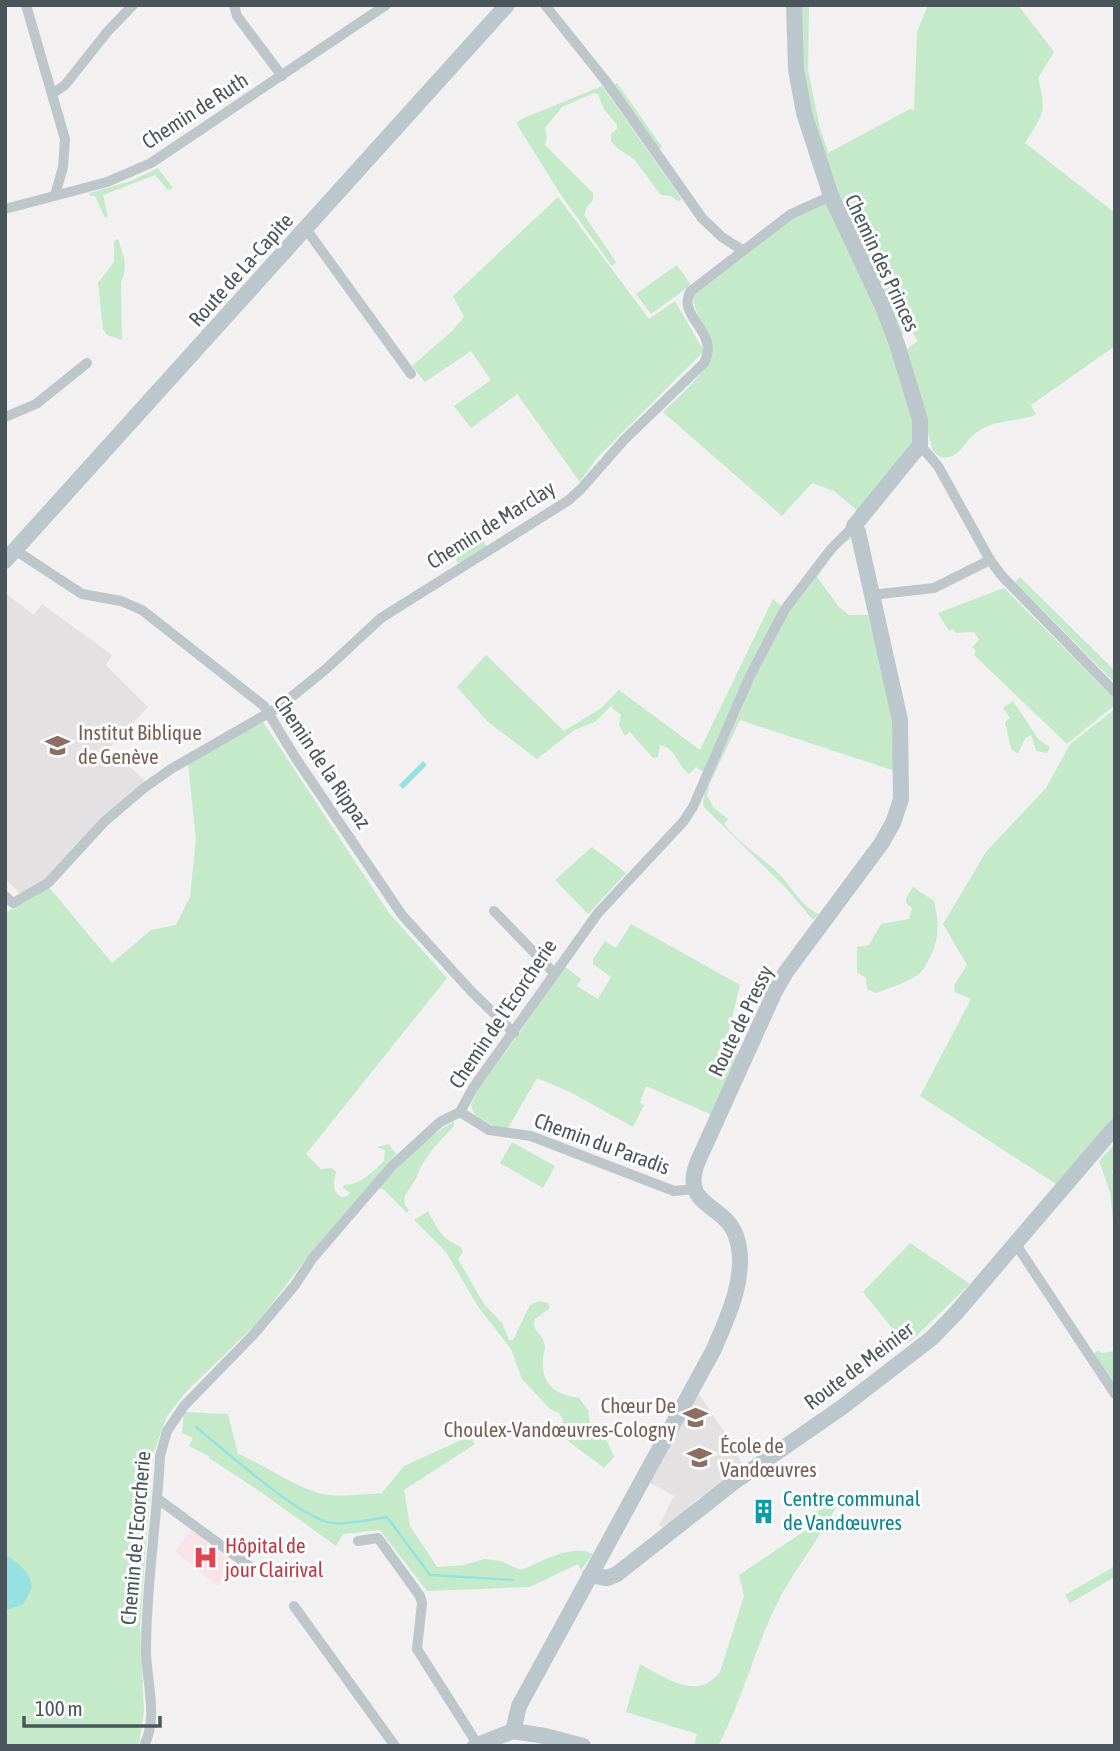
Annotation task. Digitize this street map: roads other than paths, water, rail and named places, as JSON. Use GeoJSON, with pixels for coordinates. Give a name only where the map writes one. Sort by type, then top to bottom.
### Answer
{"type":"FeatureCollection","features":[{"type":"Feature","properties":{"kind":"street"},"geometry":{"type":"LineString","coordinates":[[26,5],[62,126],[65,148],[55,195]]}},
{"type":"Feature","properties":{"kind":"street"},"geometry":{"type":"LineString","coordinates":[[52,94],[65,85],[133,5]]}},
{"type":"Feature","properties":{"kind":"street"},"geometry":{"type":"LineString","coordinates":[[234,5],[237,16],[282,76]]}},
{"type":"Feature","properties":{"kind":"street","name":"Chemin de Ruth"},"geometry":{"type":"LineString","coordinates":[[5,209],[107,182],[143,167],[172,151],[386,5]]}},
{"type":"Feature","properties":{"kind":"street","name":"Route de La-Capite"},"geometry":{"type":"LineString","coordinates":[[9,555],[506,5]]}},
{"type":"Feature","properties":{"kind":"street"},"geometry":{"type":"LineString","coordinates":[[545,5],[605,80],[702,218],[722,237],[742,250]]}},
{"type":"Feature","properties":{"kind":"street"},"geometry":{"type":"LineString","coordinates":[[794,5],[800,100],[831,196]]}},
{"type":"Feature","properties":{"kind":"street","name":"Chemin des Princes"},"geometry":{"type":"LineString","coordinates":[[742,250],[791,214],[831,196],[882,305],[897,344],[920,420],[920,445]]}},
{"type":"Feature","properties":{"kind":"street"},"geometry":{"type":"LineString","coordinates":[[306,229],[411,374]]}},
{"type":"Feature","properties":{"kind":"street","name":"Chemin de Marclay"},"geometry":{"type":"LineString","coordinates":[[269,713],[326,669],[381,618],[538,521],[581,489],[624,440],[704,363],[709,351],[708,342],[690,312],[688,297],[696,287],[742,250]]}},
{"type":"Feature","properties":{"kind":"street"},"geometry":{"type":"LineString","coordinates":[[5,417],[36,404],[87,363]]}},
{"type":"Feature","properties":{"kind":"street"},"geometry":{"type":"LineString","coordinates":[[854,526],[920,445],[938,466],[990,561],[1115,692]]}},
{"type":"Feature","properties":{"kind":"street","name":"Route de Pressy"},"geometry":{"type":"LineString","coordinates":[[695,1189],[693,1176],[698,1161],[775,991],[812,926],[881,844],[901,799],[899,710],[858,532],[854,526]]}},
{"type":"Feature","properties":{"kind":"street","name":"Chemin de l'Ecorcherie"},"geometry":{"type":"LineString","coordinates":[[144,1746],[152,1715],[146,1650],[162,1448],[167,1431],[179,1412],[254,1334],[295,1285],[312,1259],[392,1166],[440,1122],[460,1112],[473,1088],[607,902],[689,814],[750,676],[785,609],[836,543],[854,526]]}},
{"type":"Feature","properties":{"kind":"street","name":"Chemin de la Rippaz"},"geometry":{"type":"LineString","coordinates":[[9,555],[82,594],[121,601],[142,610],[249,692],[269,713],[295,757],[402,915],[471,991],[514,1033]]}},
{"type":"Feature","properties":{"kind":"street"},"geometry":{"type":"LineString","coordinates":[[871,594],[934,588],[990,561]]}},
{"type":"Feature","properties":{"kind":"street"},"geometry":{"type":"LineString","coordinates":[[5,896],[13,903],[48,883],[104,822],[144,788],[171,769],[269,713]]}},
{"type":"Feature","properties":{"kind":"street"},"geometry":{"type":"LineString","coordinates":[[494,911],[554,973]]}},
{"type":"Feature","properties":{"kind":"street","name":"Chemin du Paradis"},"geometry":{"type":"LineString","coordinates":[[460,1112],[489,1130],[531,1136],[674,1191],[695,1189]]}},
{"type":"Feature","properties":{"kind":"street","name":"Route de Meinier"},"geometry":{"type":"LineString","coordinates":[[590,1575],[607,1578],[617,1574],[752,1468],[812,1429],[908,1358],[944,1326],[1115,1127]]}},
{"type":"Feature","properties":{"kind":"street"},"geometry":{"type":"LineString","coordinates":[[513,1731],[519,1706],[713,1351],[734,1297],[740,1264],[736,1234],[731,1224],[705,1203],[695,1189]]}},
{"type":"Feature","properties":{"kind":"street"},"geometry":{"type":"LineString","coordinates":[[1015,1242],[1115,1394]]}},
{"type":"Feature","properties":{"kind":"street"},"geometry":{"type":"LineString","coordinates":[[158,1499],[252,1568]]}},
{"type":"Feature","properties":{"kind":"street"},"geometry":{"type":"LineString","coordinates":[[358,1541],[378,1538],[416,1588],[422,1603],[416,1648],[476,1745],[513,1731],[583,1746]]}},
{"type":"Feature","properties":{"kind":"street"},"geometry":{"type":"LineString","coordinates":[[294,1606],[395,1746]]}},
{"type":"Feature","properties":{"kind":"water"},"geometry":{"type":"Polygon","coordinates":[[[423,761],[427,765],[403,789],[399,785],[423,761]]]}},
{"type":"Feature","properties":{"kind":"water"},"geometry":{"type":"Polygon","coordinates":[[[5,1555],[26,1572],[32,1587],[23,1605],[5,1610],[5,1555]]]}},
{"type":"Feature","properties":{"kind":"waterway"},"geometry":{"type":"LineString","coordinates":[[196,1427],[283,1497],[320,1519],[346,1523],[387,1517],[430,1575],[513,1580]]}},
{"type":"Feature","properties":{"kind":"place","name":"Institut Biblique de Genève"},"geometry":{"type":"Point","coordinates":[58,745]}},
{"type":"Feature","properties":{"kind":"place","name":"Chœur De Choulex-Vandœuvres-Cologny"},"geometry":{"type":"Point","coordinates":[696,1418]}},
{"type":"Feature","properties":{"kind":"place","name":"École de Vandœuvres"},"geometry":{"type":"Point","coordinates":[700,1458]}},
{"type":"Feature","properties":{"kind":"place","name":"Centre communal de Vandœuvres"},"geometry":{"type":"Point","coordinates":[763,1511]}},
{"type":"Feature","properties":{"kind":"place","name":"Hôpital de jour Clairival"},"geometry":{"type":"Point","coordinates":[205,1558]}}]}
